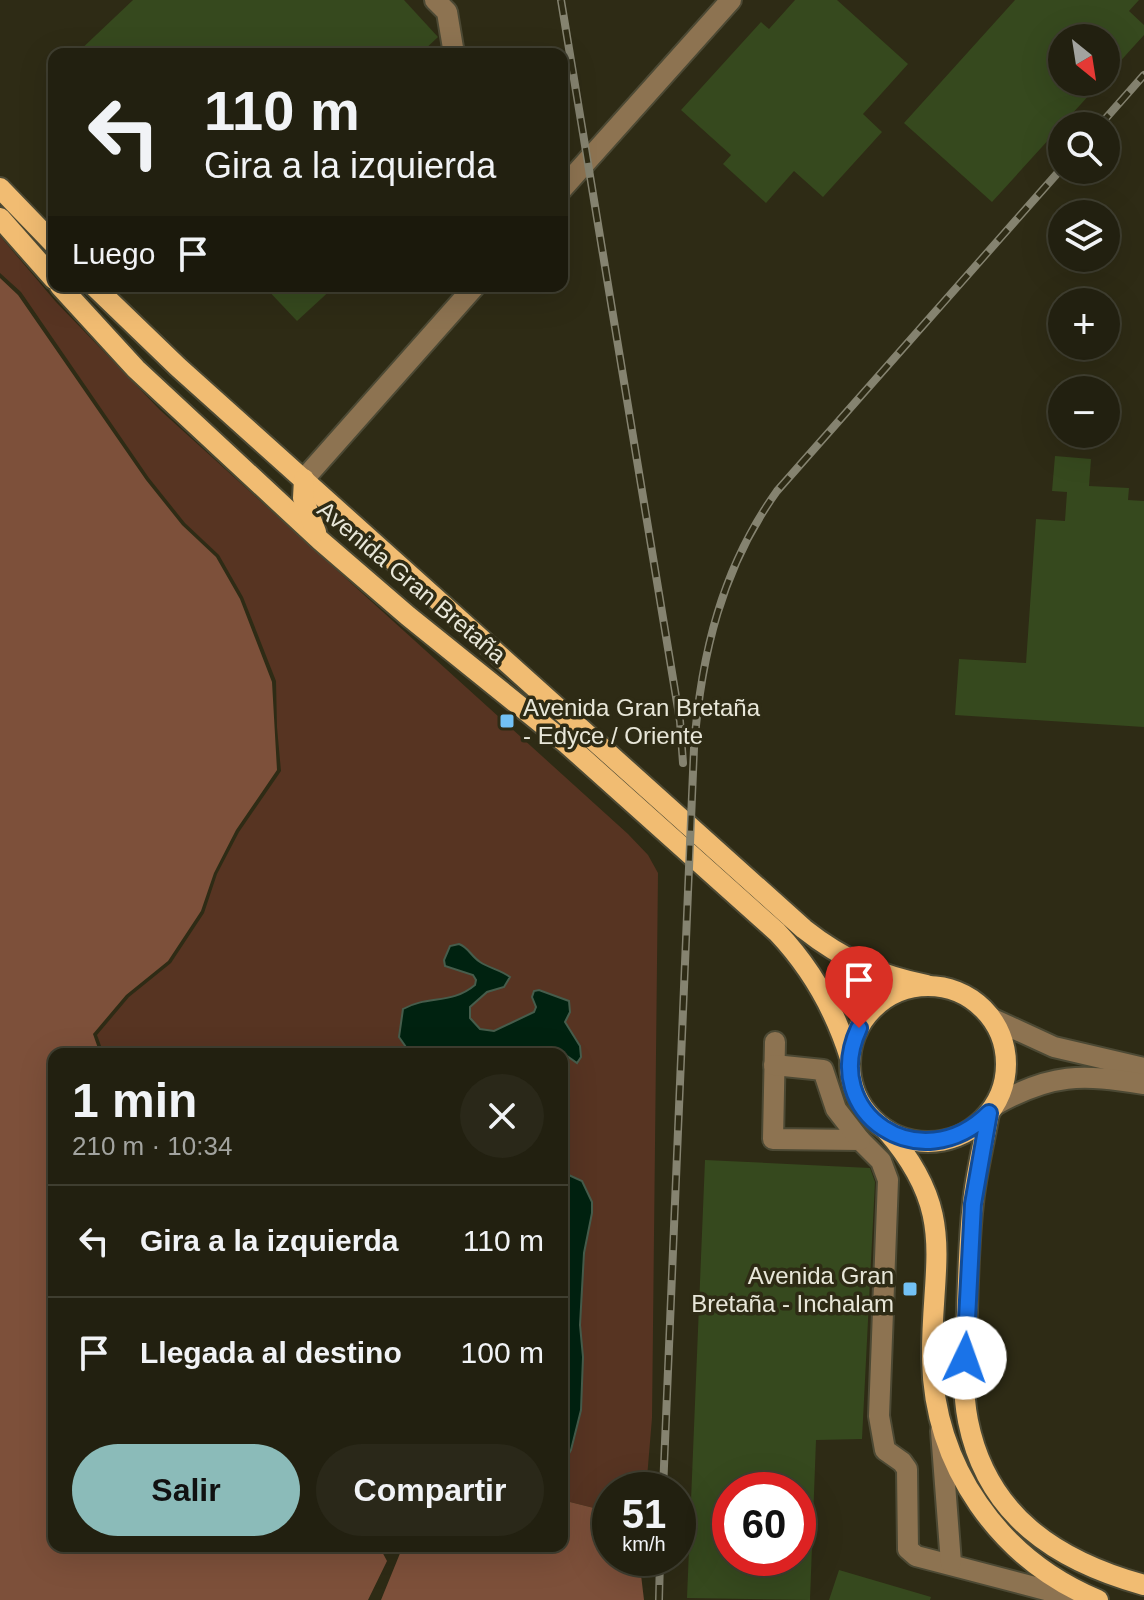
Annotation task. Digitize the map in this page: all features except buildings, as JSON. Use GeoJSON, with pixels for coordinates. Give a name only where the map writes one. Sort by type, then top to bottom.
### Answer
{"type":"FeatureCollection","features":[{"type":"Feature","properties":{"kind":"main road"},"geometry":{"type":"LineString","coordinates":[[0,188],[48,238]]}},
{"type":"Feature","properties":{"kind":"main road"},"geometry":{"type":"LineString","coordinates":[[0,218],[48,272]]}},
{"type":"Feature","properties":{"kind":"main road","name":"Avenida Gran Bretaña"},"geometry":{"type":"LineString","coordinates":[[66,292],[153,386],[321,541],[408,616],[567,744],[777,932],[799,956],[819,986],[837,1020],[850,1058]]}},
{"type":"Feature","properties":{"kind":"main road","name":"Avenida Gran Bretaña"},"geometry":{"type":"LineString","coordinates":[[100,292],[178,367],[804,929],[859,965],[927,985]]}},
{"type":"Feature","properties":{"kind":"main road"},"geometry":{"type":"LineString","coordinates":[[304,479],[305,505],[321,541]]}},
{"type":"Feature","properties":{"kind":"main road"},"geometry":{"type":"LineString","coordinates":[[1090,1597],[1029,1561],[999,1532],[964,1481],[941,1424],[932,1354],[936,1222],[916,1171],[886,1130],[866,1111],[856,1095],[851,1077],[850,1058],[859,1028],[878,1003],[906,989],[927,985],[949,988],[969,997],[993,1019],[1003,1039],[1007,1061],[1004,1084],[992,1109],[973,1204],[965,1358],[968,1421],[977,1453],[1003,1500],[1041,1539],[1077,1562],[1144,1585]]}},
{"type":"Feature","properties":{"kind":"main road"},"geometry":{"type":"LineString","coordinates":[[886,1130],[907,1139],[940,1141],[962,1134],[992,1109]]}},
{"type":"Feature","properties":{"kind":"street"},"geometry":{"type":"LineString","coordinates":[[435,0],[447,12],[453,48]]}},
{"type":"Feature","properties":{"kind":"street"},"geometry":{"type":"LineString","coordinates":[[568,182],[731,0]]}},
{"type":"Feature","properties":{"kind":"street"},"geometry":{"type":"LineString","coordinates":[[304,479],[470,292]]}},
{"type":"Feature","properties":{"kind":"street"},"geometry":{"type":"LineString","coordinates":[[993,1019],[1054,1047],[1082,1056],[1144,1068]]}},
{"type":"Feature","properties":{"kind":"street"},"geometry":{"type":"LineString","coordinates":[[775,1042],[773,1139],[860,1140]]}},
{"type":"Feature","properties":{"kind":"street"},"geometry":{"type":"LineString","coordinates":[[774,1065],[823,1070],[836,1109],[881,1161],[888,1180],[879,1416],[888,1455],[902,1462],[907,1469],[908,1549],[916,1556],[1046,1590],[1090,1597]]}},
{"type":"Feature","properties":{"kind":"street"},"geometry":{"type":"LineString","coordinates":[[992,1109],[1030,1086],[1069,1076],[1144,1084]]}},
{"type":"Feature","properties":{"kind":"street"},"geometry":{"type":"LineString","coordinates":[[941,1424],[951,1563]]}},
{"type":"Feature","properties":{"kind":"shaded area"},"geometry":{"type":"Polygon","coordinates":[[[0,236],[56,302],[160,410],[628,834],[648,855],[658,873],[652,1418],[648,1472],[592,1472],[592,1508],[568,1502],[568,1048],[102,1048],[97,1035],[129,997],[171,963],[204,913],[217,874],[239,832],[281,771],[276,681],[243,597],[219,555],[185,523],[149,478],[21,292],[0,273],[0,236]]]}},
{"type":"Feature","properties":{"kind":"shaded area"},"geometry":{"type":"Polygon","coordinates":[[[0,278],[18,295],[146,480],[182,525],[216,557],[240,599],[272,682],[277,770],[236,830],[214,873],[201,911],[168,961],[126,995],[93,1034],[98,1048],[48,1048],[48,1552],[382,1552],[387,1561],[368,1600],[0,1600],[0,278]]]}},
{"type":"Feature","properties":{"kind":"shaded area"},"geometry":{"type":"Polygon","coordinates":[[[459,944],[465,947],[480,962],[510,977],[504,987],[487,992],[470,1007],[470,1018],[480,1029],[494,1031],[534,1012],[536,1007],[532,997],[534,991],[539,990],[569,1001],[570,1012],[565,1022],[580,1046],[581,1057],[577,1063],[568,1057],[568,1048],[406,1047],[399,1037],[403,1009],[457,995],[475,985],[473,975],[445,966],[444,960],[450,946],[459,944]]]}},
{"type":"Feature","properties":{"kind":"shaded area"},"geometry":{"type":"Polygon","coordinates":[[[568,1175],[582,1181],[592,1202],[584,1253],[580,1325],[583,1357],[581,1410],[568,1455],[568,1175]]]}},
{"type":"Feature","properties":{"kind":"shaded area"},"geometry":{"type":"Polygon","coordinates":[[[568,1502],[592,1508],[592,1576],[641,1576],[644,1600],[381,1600],[401,1552],[568,1552],[568,1502]]]}},
{"type":"Feature","properties":{"kind":"railway"},"geometry":{"type":"LineString","coordinates":[[561,0],[680,721],[683,763]]}},
{"type":"Feature","properties":{"kind":"railway"},"geometry":{"type":"LineString","coordinates":[[1111,112],[1144,75]]}},
{"type":"Feature","properties":{"kind":"railway"},"geometry":{"type":"LineString","coordinates":[[664,1472],[694,748],[702,679],[718,613],[742,550],[777,491],[1048,184]]}},
{"type":"Feature","properties":{"kind":"railway"},"geometry":{"type":"LineString","coordinates":[[659,1600],[660,1576]]}},
{"type":"Feature","properties":{"kind":"place","name":"Avenida Gran Bretaña - Edyce / Oriente"},"geometry":{"type":"Point","coordinates":[507,721]}},
{"type":"Feature","properties":{"kind":"place","name":"Avenida Gran Bretaña - Inchalam"},"geometry":{"type":"Point","coordinates":[910,1289]}},
{"type":"Feature","properties":{"kind":"route"},"geometry":{"type":"LineString","coordinates":[[859,1028],[851,1048],[853,1086],[866,1111],[886,1130],[907,1139],[940,1141],[972,1129],[989,1113],[973,1204],[965,1358]]}}]}
